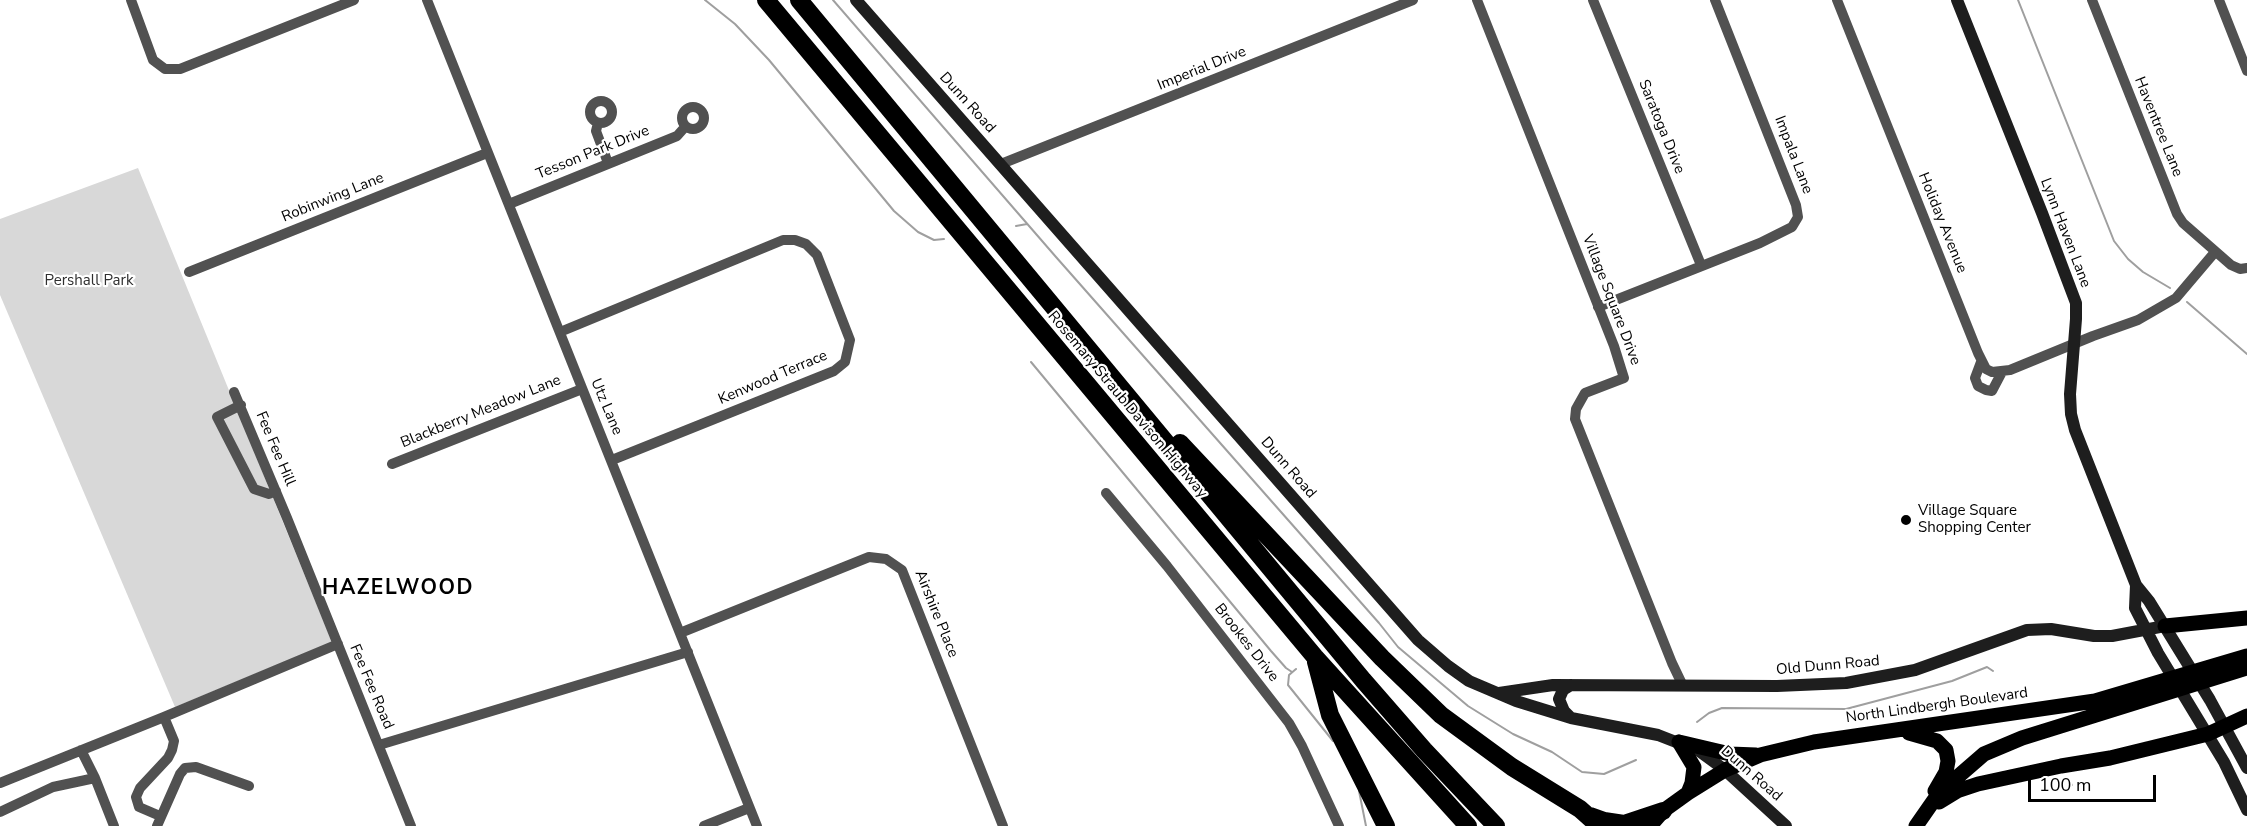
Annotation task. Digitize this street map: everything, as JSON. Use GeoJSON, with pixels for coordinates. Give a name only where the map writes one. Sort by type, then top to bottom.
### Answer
{"type":"FeatureCollection","features":[{"type":"Feature","properties":{"kind":"highway","name":"Rosemary Straub Davison Highway"},"geometry":{"type":"LineString","coordinates":[[766,0],[1315,657],[1468,826]]}},
{"type":"Feature","properties":{"kind":"highway","name":"Rosemary Straub Davison Highway"},"geometry":{"type":"LineString","coordinates":[[799,0],[1363,680],[1424,750],[1496,826]]}},
{"type":"Feature","properties":{"kind":"highway"},"geometry":{"type":"LineString","coordinates":[[1103,365],[1218,481],[1382,658],[1441,715],[1512,767],[1584,813],[1599,826]]}},
{"type":"Feature","properties":{"kind":"highway"},"geometry":{"type":"LineString","coordinates":[[1315,657],[1330,715],[1386,826]]}},
{"type":"Feature","properties":{"kind":"highway"},"geometry":{"type":"LineString","coordinates":[[1584,813],[1604,821],[1624,824],[1663,811]]}},
{"type":"Feature","properties":{"kind":"highway"},"geometry":{"type":"LineString","coordinates":[[1639,826],[1663,811]]}},
{"type":"Feature","properties":{"kind":"main road"},"geometry":{"type":"LineString","coordinates":[[2165,626],[2247,618]]}},
{"type":"Feature","properties":{"kind":"main road","name":"North Lindbergh Boulevard"},"geometry":{"type":"LineString","coordinates":[[2219,671],[2247,656]]}},
{"type":"Feature","properties":{"kind":"main road","name":"North Lindbergh Boulevard"},"geometry":{"type":"LineString","coordinates":[[1919,822],[1939,793],[1984,754],[2152,691],[2219,671],[2247,668]]}},
{"type":"Feature","properties":{"kind":"main road","name":"North Lindbergh Boulevard"},"geometry":{"type":"LineString","coordinates":[[1650,826],[1663,811],[1688,793],[1725,770],[1760,755],[1814,742],[1899,731],[2152,691]]}},
{"type":"Feature","properties":{"kind":"main road"},"geometry":{"type":"LineString","coordinates":[[1919,822],[1939,801],[1977,784],[2110,758],[2208,734],[2247,716]]}},
{"type":"Feature","properties":{"kind":"main road"},"geometry":{"type":"LineString","coordinates":[[1899,731],[1937,741],[1946,750],[1948,761],[1946,772],[1919,822]]}},
{"type":"Feature","properties":{"kind":"main road"},"geometry":{"type":"LineString","coordinates":[[1679,742],[1730,754],[1760,755]]}},
{"type":"Feature","properties":{"kind":"main road"},"geometry":{"type":"LineString","coordinates":[[1679,742],[1694,767],[1688,793]]}},
{"type":"Feature","properties":{"kind":"street"},"geometry":{"type":"LineString","coordinates":[[131,0],[153,60],[165,69],[180,69],[354,0]]}},
{"type":"Feature","properties":{"kind":"street","name":"Utz Lane"},"geometry":{"type":"LineString","coordinates":[[427,0],[757,826]]}},
{"type":"Feature","properties":{"kind":"street","name":"Dunn Road"},"geometry":{"type":"LineString","coordinates":[[856,0],[1405,627],[1448,666],[1469,681],[1532,706],[1571,718],[1630,729],[1679,742],[1710,758],[1786,826]]}},
{"type":"Feature","properties":{"kind":"street","name":"Imperial Drive"},"geometry":{"type":"LineString","coordinates":[[1001,164],[1413,0]]}},
{"type":"Feature","properties":{"kind":"street","name":"Village Square Drive"},"geometry":{"type":"LineString","coordinates":[[1477,0],[1624,378],[1585,393],[1576,409],[1575,419],[1683,686]]}},
{"type":"Feature","properties":{"kind":"street","name":"Saratoga Drive"},"geometry":{"type":"LineString","coordinates":[[1593,0],[1701,265]]}},
{"type":"Feature","properties":{"kind":"street","name":"Impala Lane"},"geometry":{"type":"LineString","coordinates":[[1598,307],[1777,235],[1791,227],[1798,217],[1796,205],[1715,0]]}},
{"type":"Feature","properties":{"kind":"street","name":"Holiday Avenue"},"geometry":{"type":"LineString","coordinates":[[1837,0],[1981,362],[1975,378],[1978,386],[1992,390],[2002,372]]}},
{"type":"Feature","properties":{"kind":"street","name":"Lynn Haven Lane"},"geometry":{"type":"LineString","coordinates":[[1958,0],[2072,288],[2076,303],[2076,319],[2071,414],[2136,585],[2150,601],[2227,727],[2247,768]]}},
{"type":"Feature","properties":{"kind":"street","name":"Haventree Lane"},"geometry":{"type":"LineString","coordinates":[[2092,0],[2177,214],[2183,223],[2231,265],[2240,269],[2247,268]]}},
{"type":"Feature","properties":{"kind":"street"},"geometry":{"type":"LineString","coordinates":[[2219,0],[2247,71]]}},
{"type":"Feature","properties":{"kind":"street"},"geometry":{"type":"LineString","coordinates":[[598,123],[596,130],[608,163]]}},
{"type":"Feature","properties":{"kind":"street","name":"Tesson Park Drive"},"geometry":{"type":"LineString","coordinates":[[509,204],[677,136],[685,127]]}},
{"type":"Feature","properties":{"kind":"street","name":"Robinwing Lane"},"geometry":{"type":"LineString","coordinates":[[189,272],[487,153]]}},
{"type":"Feature","properties":{"kind":"street","name":"Kenwood Terrace"},"geometry":{"type":"LineString","coordinates":[[560,332],[783,240],[795,240],[806,244],[817,255],[850,340],[845,362],[834,371],[612,460]]}},
{"type":"Feature","properties":{"kind":"street"},"geometry":{"type":"LineString","coordinates":[[1981,362],[1986,369],[1992,372],[2002,372],[2138,320],[2176,298],[2215,252]]}},
{"type":"Feature","properties":{"kind":"street","name":"Blackberry Meadow Lane"},"geometry":{"type":"LineString","coordinates":[[392,464],[582,389]]}},
{"type":"Feature","properties":{"kind":"street","name":"Fee Fee Hill"},"geometry":{"type":"LineString","coordinates":[[234,392],[338,644]]}},
{"type":"Feature","properties":{"kind":"street"},"geometry":{"type":"LineString","coordinates":[[241,405],[218,417],[254,489],[269,494],[276,491]]}},
{"type":"Feature","properties":{"kind":"street","name":"Brookes Drive"},"geometry":{"type":"LineString","coordinates":[[1106,493],[1167,566],[1289,723],[1339,826]]}},
{"type":"Feature","properties":{"kind":"street","name":"Airshire Place"},"geometry":{"type":"LineString","coordinates":[[680,633],[869,557],[886,559],[902,570],[1003,826]]}},
{"type":"Feature","properties":{"kind":"street","name":"Lynn Haven Lane"},"geometry":{"type":"LineString","coordinates":[[2136,585],[2135,608],[2176,683],[2228,769],[2247,810]]}},
{"type":"Feature","properties":{"kind":"street","name":"Old Dunn Road"},"geometry":{"type":"LineString","coordinates":[[1496,693],[1553,685],[1777,686],[1846,683],[1915,670],[2027,630],[2051,629],[2103,636],[2165,626]]}},
{"type":"Feature","properties":{"kind":"street","name":"Fee Fee Road"},"geometry":{"type":"LineString","coordinates":[[0,783],[338,644],[379,745],[688,652]]}},
{"type":"Feature","properties":{"kind":"street"},"geometry":{"type":"LineString","coordinates":[[1532,706],[1535,697],[1553,685]]}},
{"type":"Feature","properties":{"kind":"street"},"geometry":{"type":"LineString","coordinates":[[1571,686],[1563,690],[1559,699],[1564,711],[1571,718]]}},
{"type":"Feature","properties":{"kind":"street"},"geometry":{"type":"LineString","coordinates":[[164,717],[174,741],[172,750],[168,758],[140,788],[136,797],[140,807],[159,821],[180,774],[185,768],[196,767],[249,786]]}},
{"type":"Feature","properties":{"kind":"street"},"geometry":{"type":"LineString","coordinates":[[379,745],[411,826]]}},
{"type":"Feature","properties":{"kind":"street"},"geometry":{"type":"LineString","coordinates":[[81,750],[114,826]]}},
{"type":"Feature","properties":{"kind":"street"},"geometry":{"type":"LineString","coordinates":[[0,812],[53,787],[95,778]]}},
{"type":"Feature","properties":{"kind":"street"},"geometry":{"type":"LineString","coordinates":[[704,826],[749,808]]}},
{"type":"Feature","properties":{"kind":"green space","name":"Pershall Park"},"geometry":{"type":"Polygon","coordinates":[[[138,168],[332,642],[175,707],[0,295],[0,219],[138,168]]]}},
{"type":"Feature","properties":{"kind":"waterway"},"geometry":{"type":"LineString","coordinates":[[705,0],[735,24],[769,60],[894,211],[918,232],[934,240],[944,239]]}},
{"type":"Feature","properties":{"kind":"waterway"},"geometry":{"type":"LineString","coordinates":[[833,0],[1398,647],[1468,706],[1513,734],[1552,752],[1582,772],[1604,774],[1636,760]]}},
{"type":"Feature","properties":{"kind":"waterway"},"geometry":{"type":"LineString","coordinates":[[2018,0],[2114,241],[2128,259],[2143,272],[2170,288]]}},
{"type":"Feature","properties":{"kind":"waterway"},"geometry":{"type":"LineString","coordinates":[[1016,226],[1027,224]]}},
{"type":"Feature","properties":{"kind":"waterway"},"geometry":{"type":"LineString","coordinates":[[2187,302],[2247,354]]}},
{"type":"Feature","properties":{"kind":"waterway"},"geometry":{"type":"LineString","coordinates":[[1031,362],[1271,651],[1292,672]]}},
{"type":"Feature","properties":{"kind":"waterway"},"geometry":{"type":"LineString","coordinates":[[1697,722],[1709,713],[1722,708],[1846,709],[1952,681],[1987,667],[1993,671]]}},
{"type":"Feature","properties":{"kind":"waterway"},"geometry":{"type":"LineString","coordinates":[[1296,669],[1289,675],[1288,685],[1333,741]]}},
{"type":"Feature","properties":{"kind":"waterway"},"geometry":{"type":"LineString","coordinates":[[1359,791],[1366,826]]}},
{"type":"Feature","properties":{"kind":"place","name":"Village Square Shopping Center"},"geometry":{"type":"Point","coordinates":[1906,520]}},
{"type":"Feature","properties":{"kind":"district","name":"HAZELWOOD"},"geometry":{"type":"Point","coordinates":[398,589]}}]}
